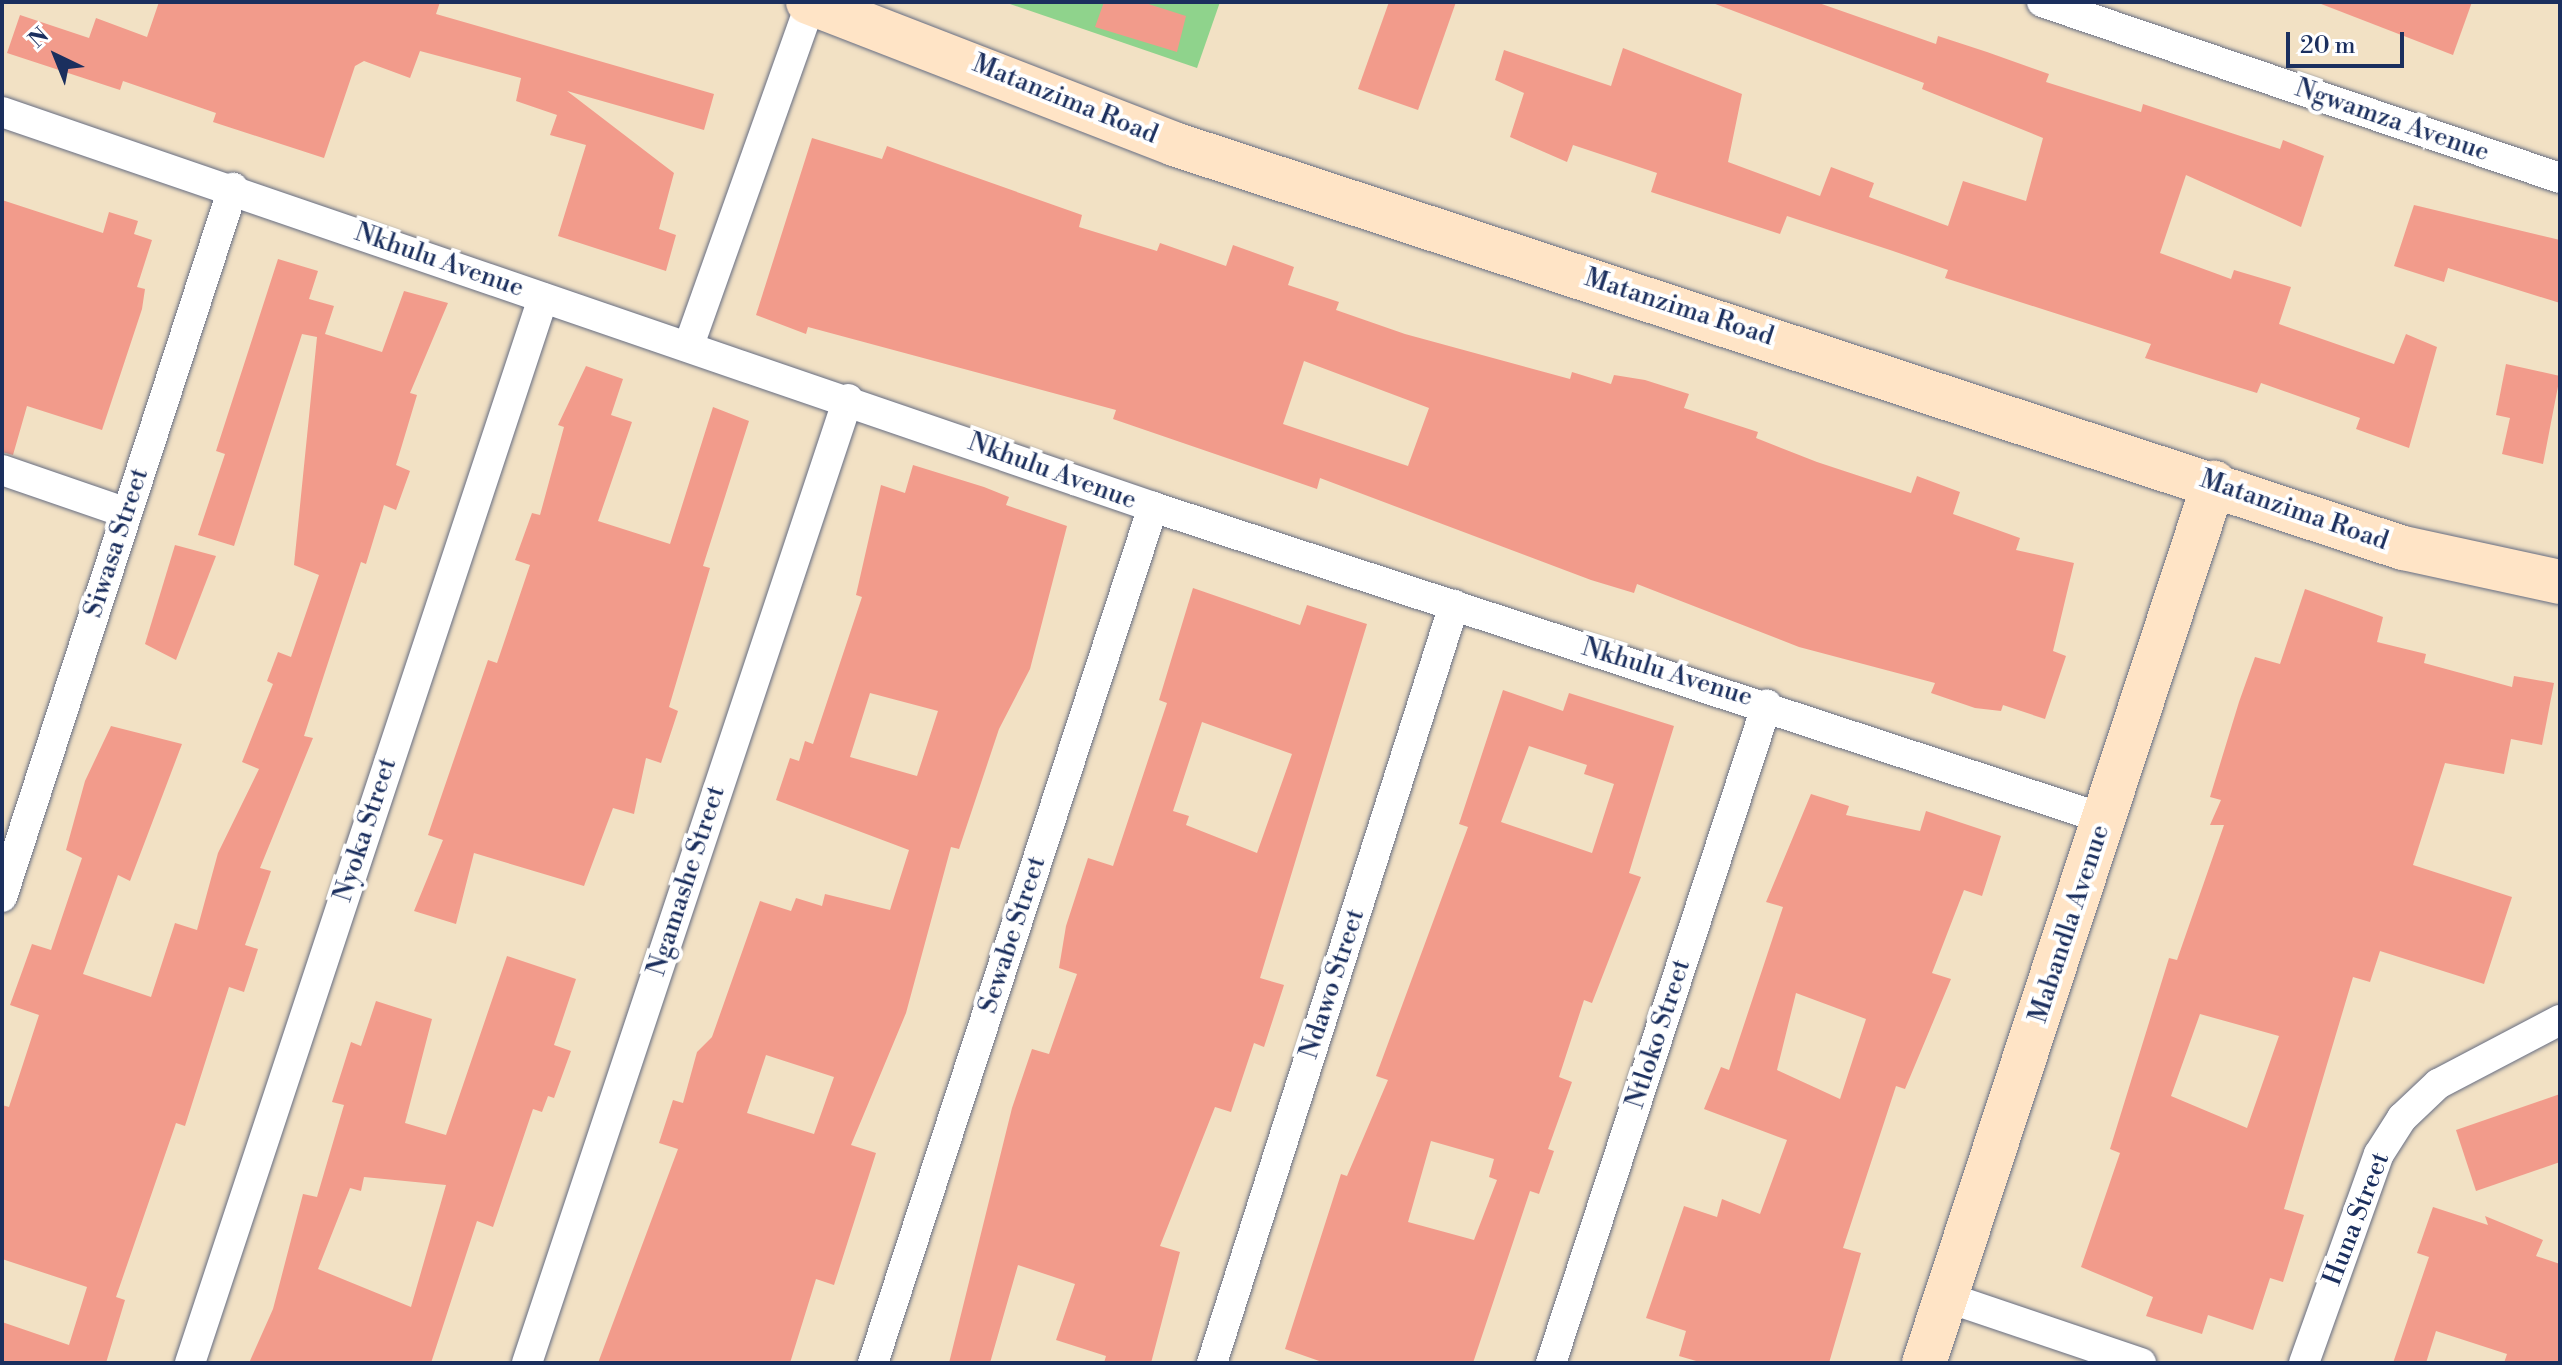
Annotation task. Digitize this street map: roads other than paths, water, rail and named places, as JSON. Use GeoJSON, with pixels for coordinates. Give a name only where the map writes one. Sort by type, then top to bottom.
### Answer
{"type":"FeatureCollection","features":[{"type":"Feature","properties":{"kind":"street","name":"Ngwamza Avenue"},"geometry":{"type":"LineString","coordinates":[[2042,2],[2560,178]]}},
{"type":"Feature","properties":{"kind":"street"},"geometry":{"type":"LineString","coordinates":[[689,345],[810,3]]}},
{"type":"Feature","properties":{"kind":"street","name":"Matanzima Road"},"geometry":{"type":"LineString","coordinates":[[810,3],[1174,144],[2214,483],[2403,548],[2560,582]]}},
{"type":"Feature","properties":{"kind":"street","name":"Nkhulu Avenue"},"geometry":{"type":"LineString","coordinates":[[2,112],[848,399],[1153,507],[1767,704],[2105,819]]}},
{"type":"Feature","properties":{"kind":"street","name":"Siwasa Street"},"geometry":{"type":"LineString","coordinates":[[2,897],[16,812],[127,513],[233,188]]}},
{"type":"Feature","properties":{"kind":"street","name":"Nyoka Street"},"geometry":{"type":"LineString","coordinates":[[190,1363],[543,298]]}},
{"type":"Feature","properties":{"kind":"street","name":"Ngamashe Street"},"geometry":{"type":"LineString","coordinates":[[527,1363],[848,399]]}},
{"type":"Feature","properties":{"kind":"street"},"geometry":{"type":"LineString","coordinates":[[2,470],[127,513]]}},
{"type":"Feature","properties":{"kind":"street","name":"Mabandla Avenue"},"geometry":{"type":"LineString","coordinates":[[1924,1363],[2214,483]]}},
{"type":"Feature","properties":{"kind":"street","name":"Sewabe Street"},"geometry":{"type":"LineString","coordinates":[[873,1363],[1153,507]]}},
{"type":"Feature","properties":{"kind":"street","name":"Ndawo Street"},"geometry":{"type":"LineString","coordinates":[[1212,1363],[1454,605]]}},
{"type":"Feature","properties":{"kind":"street","name":"Ntloko Street"},"geometry":{"type":"LineString","coordinates":[[1551,1363],[1767,704]]}},
{"type":"Feature","properties":{"kind":"street","name":"Huna Street"},"geometry":{"type":"LineString","coordinates":[[2304,1363],[2379,1154],[2402,1118],[2438,1084],[2560,1020]]}},
{"type":"Feature","properties":{"kind":"street"},"geometry":{"type":"LineString","coordinates":[[1946,1297],[2141,1363]]}}]}
